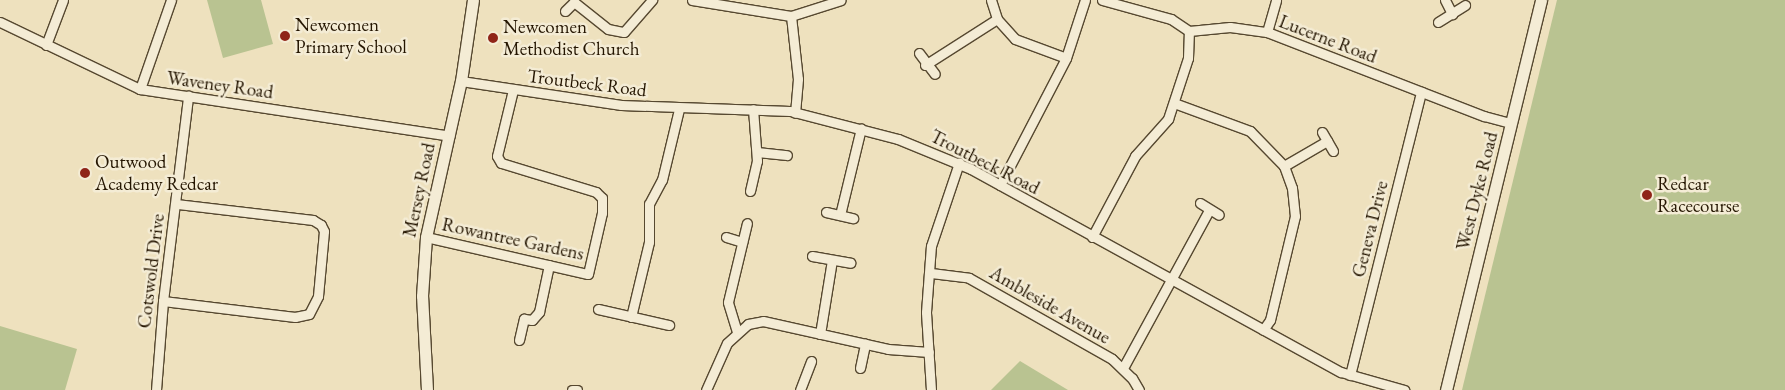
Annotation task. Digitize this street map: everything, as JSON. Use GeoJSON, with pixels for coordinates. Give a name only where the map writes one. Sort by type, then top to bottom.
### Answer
{"type":"FeatureCollection","features":[{"type":"Feature","properties":{"kind":"street"},"geometry":{"type":"LineString","coordinates":[[46,45],[63,0]]}},
{"type":"Feature","properties":{"kind":"street"},"geometry":{"type":"LineString","coordinates":[[140,89],[171,0]]}},
{"type":"Feature","properties":{"kind":"street","name":"Mersey Road"},"geometry":{"type":"LineString","coordinates":[[427,390],[422,296],[426,237],[461,81],[473,0]]}},
{"type":"Feature","properties":{"kind":"street"},"geometry":{"type":"LineString","coordinates":[[565,10],[574,2],[608,29],[624,32],[652,0]]}},
{"type":"Feature","properties":{"kind":"street"},"geometry":{"type":"LineString","coordinates":[[692,0],[792,16],[841,0]]}},
{"type":"Feature","properties":{"kind":"street"},"geometry":{"type":"LineString","coordinates":[[991,0],[997,19],[1015,39],[1066,58]]}},
{"type":"Feature","properties":{"kind":"street"},"geometry":{"type":"LineString","coordinates":[[1000,185],[1066,58],[1085,0]]}},
{"type":"Feature","properties":{"kind":"street"},"geometry":{"type":"LineString","coordinates":[[1092,237],[1125,173],[1160,133],[1174,103],[1188,58],[1189,31],[1171,20],[1102,0]]}},
{"type":"Feature","properties":{"kind":"street"},"geometry":{"type":"LineString","coordinates":[[1267,32],[1276,0]]}},
{"type":"Feature","properties":{"kind":"street"},"geometry":{"type":"LineString","coordinates":[[1445,0],[1452,14]]}},
{"type":"Feature","properties":{"kind":"street","name":"West Dyke Road"},"geometry":{"type":"LineString","coordinates":[[1446,390],[1541,0]]}},
{"type":"Feature","properties":{"kind":"street"},"geometry":{"type":"LineString","coordinates":[[1438,22],[1465,6]]}},
{"type":"Feature","properties":{"kind":"street"},"geometry":{"type":"LineString","coordinates":[[792,16],[798,79],[795,112]]}},
{"type":"Feature","properties":{"kind":"street"},"geometry":{"type":"LineString","coordinates":[[925,65],[997,19]]}},
{"type":"Feature","properties":{"kind":"street","name":"Waveney Road"},"geometry":{"type":"LineString","coordinates":[[0,22],[140,89],[448,136]]}},
{"type":"Feature","properties":{"kind":"street","name":"Lucerne Road"},"geometry":{"type":"LineString","coordinates":[[1189,31],[1230,27],[1267,32],[1421,92],[1511,123]]}},
{"type":"Feature","properties":{"kind":"street"},"geometry":{"type":"LineString","coordinates":[[919,53],[925,65],[935,74]]}},
{"type":"Feature","properties":{"kind":"street","name":"Troutbeck Road"},"geometry":{"type":"LineString","coordinates":[[461,81],[513,90],[679,109],[753,109],[795,112],[862,128],[958,163],[1263,330],[1350,375],[1404,390]]}},
{"type":"Feature","properties":{"kind":"street","name":"Troutbeck Road"},"geometry":{"type":"LineString","coordinates":[[501,163],[498,156],[513,90]]}},
{"type":"Feature","properties":{"kind":"street","name":"Geneva Drive"},"geometry":{"type":"LineString","coordinates":[[1350,375],[1421,92]]}},
{"type":"Feature","properties":{"kind":"street","name":"Cotswold Drive"},"geometry":{"type":"LineString","coordinates":[[156,390],[162,301],[176,204],[188,96]]}},
{"type":"Feature","properties":{"kind":"street"},"geometry":{"type":"LineString","coordinates":[[1174,103],[1250,131],[1284,166],[1292,188],[1295,216],[1270,320],[1263,330]]}},
{"type":"Feature","properties":{"kind":"street"},"geometry":{"type":"LineString","coordinates":[[631,316],[650,242],[649,204],[662,180],[679,109]]}},
{"type":"Feature","properties":{"kind":"street"},"geometry":{"type":"LineString","coordinates":[[750,191],[757,152],[753,109]]}},
{"type":"Feature","properties":{"kind":"street"},"geometry":{"type":"LineString","coordinates":[[840,215],[862,128]]}},
{"type":"Feature","properties":{"kind":"street"},"geometry":{"type":"LineString","coordinates":[[1322,132],[1332,151]]}},
{"type":"Feature","properties":{"kind":"street"},"geometry":{"type":"LineString","coordinates":[[1284,166],[1327,141]]}},
{"type":"Feature","properties":{"kind":"street"},"geometry":{"type":"LineString","coordinates":[[757,152],[787,155]]}},
{"type":"Feature","properties":{"kind":"street","name":"Rowantree Gardens"},"geometry":{"type":"LineString","coordinates":[[426,237],[588,274],[602,213],[602,198],[596,192],[501,163]]}},
{"type":"Feature","properties":{"kind":"street"},"geometry":{"type":"LineString","coordinates":[[931,390],[926,312],[932,274],[931,246],[958,163]]}},
{"type":"Feature","properties":{"kind":"street"},"geometry":{"type":"LineString","coordinates":[[1200,203],[1219,215]]}},
{"type":"Feature","properties":{"kind":"street"},"geometry":{"type":"LineString","coordinates":[[162,301],[295,317],[309,314],[318,296],[324,231],[321,225],[313,220],[176,204]]}},
{"type":"Feature","properties":{"kind":"street"},"geometry":{"type":"LineString","coordinates":[[1123,368],[1209,210]]}},
{"type":"Feature","properties":{"kind":"street"},"geometry":{"type":"LineString","coordinates":[[826,212],[853,218]]}},
{"type":"Feature","properties":{"kind":"street"},"geometry":{"type":"LineString","coordinates":[[737,332],[728,302],[747,224]]}},
{"type":"Feature","properties":{"kind":"street"},"geometry":{"type":"LineString","coordinates":[[726,237],[742,242]]}},
{"type":"Feature","properties":{"kind":"street"},"geometry":{"type":"LineString","coordinates":[[812,256],[850,263]]}},
{"type":"Feature","properties":{"kind":"street"},"geometry":{"type":"LineString","coordinates":[[820,334],[832,260]]}},
{"type":"Feature","properties":{"kind":"street"},"geometry":{"type":"LineString","coordinates":[[519,340],[524,319],[532,320],[539,312],[549,266]]}},
{"type":"Feature","properties":{"kind":"street","name":"Ambleside Avenue"},"geometry":{"type":"LineString","coordinates":[[932,274],[969,278],[1123,368],[1139,390]]}},
{"type":"Feature","properties":{"kind":"street"},"geometry":{"type":"LineString","coordinates":[[598,310],[669,325]]}},
{"type":"Feature","properties":{"kind":"street"},"geometry":{"type":"LineString","coordinates":[[706,390],[727,343],[737,332],[762,321],[865,344],[929,352]]}},
{"type":"Feature","properties":{"kind":"street"},"geometry":{"type":"LineString","coordinates":[[860,368],[865,344]]}},
{"type":"Feature","properties":{"kind":"street"},"geometry":{"type":"LineString","coordinates":[[800,390],[811,362]]}},
{"type":"Feature","properties":{"kind":"street"},"geometry":{"type":"LineString","coordinates":[[572,390],[577,390]]}},
{"type":"Feature","properties":{"kind":"green space"},"geometry":{"type":"Polygon","coordinates":[[[207,0],[261,0],[273,44],[223,58],[207,0]]]}},
{"type":"Feature","properties":{"kind":"green space","name":"Redcar Racecourse"},"geometry":{"type":"Polygon","coordinates":[[[1557,0],[1785,0],[1785,390],[1462,390],[1557,0]]]}},
{"type":"Feature","properties":{"kind":"green space"},"geometry":{"type":"Polygon","coordinates":[[[0,326],[77,349],[65,390],[0,390],[0,326]]]}},
{"type":"Feature","properties":{"kind":"green space"},"geometry":{"type":"Polygon","coordinates":[[[1020,361],[1068,390],[991,390],[1020,361]]]}},
{"type":"Feature","properties":{"kind":"place","name":"Newcomen Primary School"},"geometry":{"type":"Point","coordinates":[285,36]}},
{"type":"Feature","properties":{"kind":"place","name":"Newcomen Methodist Church"},"geometry":{"type":"Point","coordinates":[493,38]}},
{"type":"Feature","properties":{"kind":"place","name":"Outwood Academy Redcar"},"geometry":{"type":"Point","coordinates":[85,173]}},
{"type":"Feature","properties":{"kind":"place","name":"Redcar Racecourse"},"geometry":{"type":"Point","coordinates":[1647,195]}}]}
